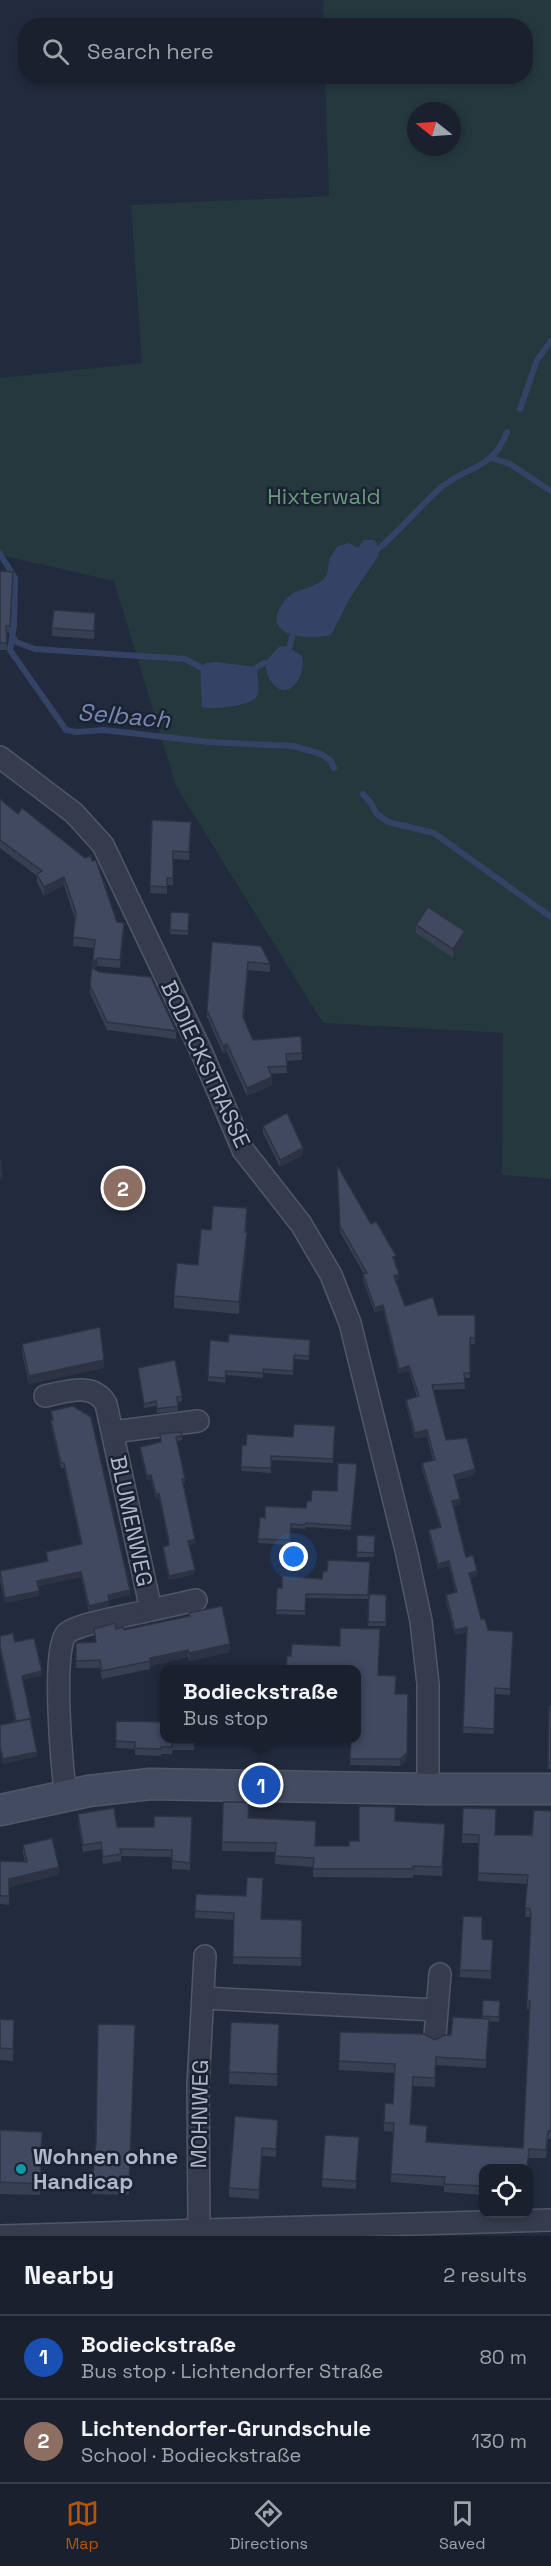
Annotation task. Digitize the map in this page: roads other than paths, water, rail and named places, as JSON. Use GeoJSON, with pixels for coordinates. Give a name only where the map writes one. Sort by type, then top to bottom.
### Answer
{"type":"FeatureCollection","features":[{"type":"Feature","properties":{"kind":"main road"},"geometry":{"type":"LineString","coordinates":[[0,1810],[125,1785],[150,1784],[551,1789]]}},
{"type":"Feature","properties":{"kind":"street","name":"BODIECKSTRASSE"},"geometry":{"type":"LineString","coordinates":[[0,757],[74,813],[103,845],[201,1051],[243,1150],[301,1224],[331,1275],[350,1323],[406,1550],[421,1621],[429,1684],[428,1789]]}},
{"type":"Feature","properties":{"kind":"street","name":"BLUMENWEG"},"geometry":{"type":"LineString","coordinates":[[45,1396],[80,1389],[97,1392],[106,1404],[151,1610]]}},
{"type":"Feature","properties":{"kind":"street","name":"BLUMENWEG"},"geometry":{"type":"LineString","coordinates":[[113,1432],[198,1421]]}},
{"type":"Feature","properties":{"kind":"street","name":"BLUMENWEG"},"geometry":{"type":"LineString","coordinates":[[66,1796],[61,1769],[59,1656],[66,1634],[81,1627],[196,1600]]}},
{"type":"Feature","properties":{"kind":"street","name":"MOHNWEG"},"geometry":{"type":"LineString","coordinates":[[199,2231],[198,2085],[205,1956]]}},
{"type":"Feature","properties":{"kind":"street"},"geometry":{"type":"LineString","coordinates":[[435,2036],[440,1974]]}},
{"type":"Feature","properties":{"kind":"street"},"geometry":{"type":"LineString","coordinates":[[203,1998],[436,2010]]}},
{"type":"Feature","properties":{"kind":"street"},"geometry":{"type":"LineString","coordinates":[[0,2236],[551,2220]]}},
{"type":"Feature","properties":{"kind":"water"},"geometry":{"type":"Polygon","coordinates":[[[364,540],[373,540],[377,543],[379,555],[350,598],[331,635],[298,636],[280,628],[277,621],[278,611],[286,599],[295,592],[322,581],[327,574],[330,558],[338,546],[349,543],[358,548],[364,540]]]}},
{"type":"Feature","properties":{"kind":"water"},"geometry":{"type":"Polygon","coordinates":[[[286,646],[302,656],[303,664],[294,686],[282,690],[270,680],[264,663],[279,647],[286,646]]]}},
{"type":"Feature","properties":{"kind":"water"},"geometry":{"type":"Polygon","coordinates":[[[206,663],[257,667],[257,696],[240,705],[202,707],[200,667],[206,663]]]}},
{"type":"Feature","properties":{"kind":"waterway"},"geometry":{"type":"LineString","coordinates":[[520,409],[537,360],[551,341]]}},
{"type":"Feature","properties":{"kind":"waterway"},"geometry":{"type":"LineString","coordinates":[[378,549],[438,490],[494,454],[507,432]]}},
{"type":"Feature","properties":{"kind":"waterway"},"geometry":{"type":"LineString","coordinates":[[492,458],[510,464],[551,491]]}},
{"type":"Feature","properties":{"kind":"waterway","name":"Selbach"},"geometry":{"type":"LineString","coordinates":[[0,554],[15,578],[14,625],[10,650],[66,730],[76,732],[104,730],[208,742],[293,746],[321,754],[331,761],[334,768]]}},
{"type":"Feature","properties":{"kind":"waterway"},"geometry":{"type":"LineString","coordinates":[[13,637],[16,642],[35,649],[185,659],[200,667]]}},
{"type":"Feature","properties":{"kind":"waterway"},"geometry":{"type":"LineString","coordinates":[[289,648],[292,637]]}},
{"type":"Feature","properties":{"kind":"waterway"},"geometry":{"type":"LineString","coordinates":[[257,667],[264,663]]}},
{"type":"Feature","properties":{"kind":"waterway","name":"Selbach"},"geometry":{"type":"LineString","coordinates":[[363,794],[376,813],[388,822],[434,833],[551,917]]}},
{"type":"Feature","properties":{"kind":"place","name":"Lichtendorfer-Grundschule"},"geometry":{"type":"Point","coordinates":[123,1188]}},
{"type":"Feature","properties":{"kind":"place","name":"Bodieckstraße"},"geometry":{"type":"Point","coordinates":[261,1785]}},
{"type":"Feature","properties":{"kind":"place","name":"Wohnen ohne Handicap"},"geometry":{"type":"Point","coordinates":[21,2169]}},
{"type":"Feature","properties":{"kind":"park label","name":"Hixterwald"},"geometry":{"type":"Point","coordinates":[324,496]}}]}
